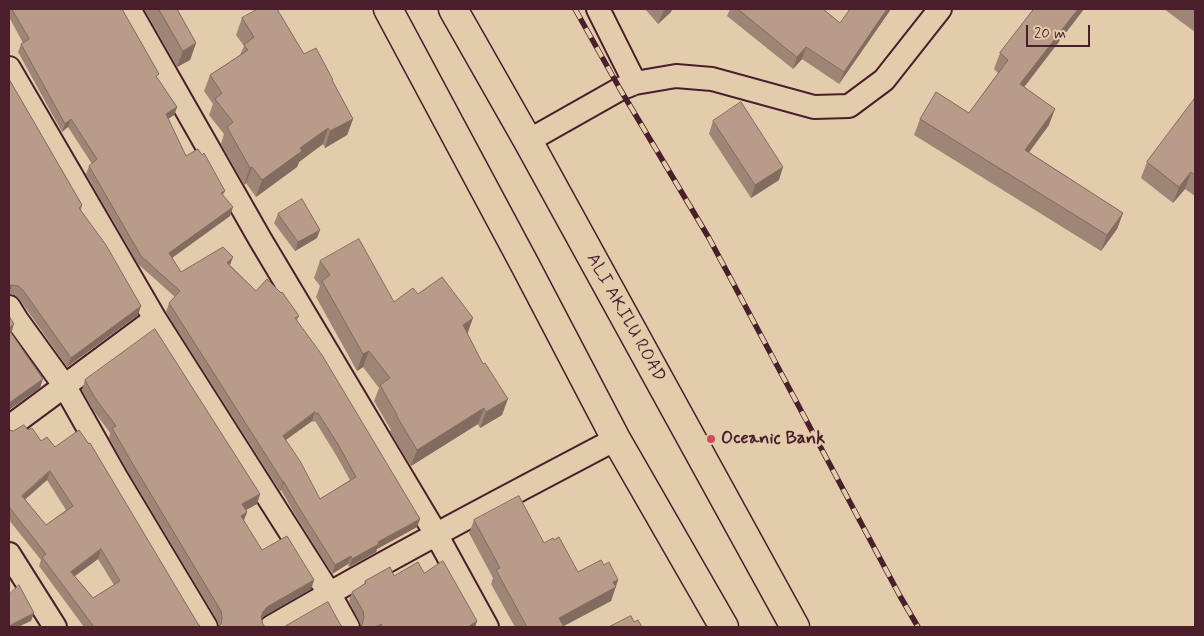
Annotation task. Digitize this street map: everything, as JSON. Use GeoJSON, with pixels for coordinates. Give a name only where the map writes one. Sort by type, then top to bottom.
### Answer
{"type":"FeatureCollection","features":[{"type":"Feature","properties":{"kind":"main road"},"geometry":{"type":"LineString","coordinates":[[388,9],[616,439],[724,627]]}},
{"type":"Feature","properties":{"kind":"main road","name":"ALI AKILU ROAD"},"geometry":{"type":"LineString","coordinates":[[454,9],[795,627]]}},
{"type":"Feature","properties":{"kind":"street"},"geometry":{"type":"LineString","coordinates":[[129,9],[260,239],[436,534],[487,627]]}},
{"type":"Feature","properties":{"kind":"street"},"geometry":{"type":"LineString","coordinates":[[598,9],[634,83]]}},
{"type":"Feature","properties":{"kind":"street"},"geometry":{"type":"LineString","coordinates":[[528,141],[620,89],[634,83],[676,76],[712,79],[814,107],[849,106],[884,80],[940,9]]}},
{"type":"Feature","properties":{"kind":"street"},"geometry":{"type":"LineString","coordinates":[[9,68],[155,319],[330,593],[348,627]]}},
{"type":"Feature","properties":{"kind":"street"},"geometry":{"type":"LineString","coordinates":[[9,306],[64,385],[116,477],[206,627]]}},
{"type":"Feature","properties":{"kind":"street"},"geometry":{"type":"LineString","coordinates":[[9,427],[155,319]]}},
{"type":"Feature","properties":{"kind":"street"},"geometry":{"type":"LineString","coordinates":[[271,627],[436,534],[616,439]]}},
{"type":"Feature","properties":{"kind":"street"},"geometry":{"type":"LineString","coordinates":[[9,554],[55,627]]}},
{"type":"Feature","properties":{"kind":"building"},"geometry":{"type":"Polygon","coordinates":[[[12,9],[122,9],[159,74],[156,76],[177,107],[166,114],[186,156],[198,149],[202,155],[204,153],[225,191],[221,193],[233,207],[169,253],[181,272],[223,247],[233,257],[227,263],[256,291],[267,279],[282,292],[299,316],[295,318],[322,355],[420,519],[352,559],[351,556],[335,565],[169,303],[180,291],[141,256],[89,166],[97,159],[71,119],[65,124],[21,44],[29,39],[12,9]],[[315,412],[283,436],[300,461],[320,499],[356,477],[339,446],[318,413],[316,414],[315,412]]]}},
{"type":"Feature","properties":{"kind":"building"},"geometry":{"type":"Polygon","coordinates":[[[159,9],[177,9],[196,43],[183,51],[159,9]]]}},
{"type":"Feature","properties":{"kind":"building"},"geometry":{"type":"Polygon","coordinates":[[[258,9],[277,9],[304,54],[316,48],[353,119],[330,131],[328,128],[300,148],[302,151],[262,180],[252,167],[250,168],[227,127],[233,122],[215,99],[222,93],[210,75],[248,50],[244,45],[254,37],[242,18],[258,9]]]}},
{"type":"Feature","properties":{"kind":"building"},"geometry":{"type":"Polygon","coordinates":[[[738,9],[823,9],[840,23],[850,9],[887,9],[844,72],[806,47],[797,57],[738,9]]]}},
{"type":"Feature","properties":{"kind":"building"},"geometry":{"type":"Polygon","coordinates":[[[1034,9],[1078,9],[1020,84],[1055,109],[1025,150],[1123,213],[1107,235],[920,119],[936,92],[969,113],[1008,60],[1000,53],[1034,9]]]}},
{"type":"Feature","properties":{"kind":"building"},"geometry":{"type":"Polygon","coordinates":[[[9,79],[82,205],[79,208],[106,245],[141,306],[71,358],[23,290],[18,286],[9,286],[9,79]]]}},
{"type":"Feature","properties":{"kind":"building"},"geometry":{"type":"Polygon","coordinates":[[[1195,98],[1195,175],[1191,172],[1179,187],[1147,162],[1195,98]]]}},
{"type":"Feature","properties":{"kind":"building"},"geometry":{"type":"Polygon","coordinates":[[[741,102],[783,167],[755,185],[713,121],[741,102]]]}},
{"type":"Feature","properties":{"kind":"building"},"geometry":{"type":"Polygon","coordinates":[[[302,199],[320,230],[298,242],[278,214],[302,199]]]}},
{"type":"Feature","properties":{"kind":"building"},"geometry":{"type":"Polygon","coordinates":[[[359,239],[394,302],[413,288],[418,294],[442,277],[473,318],[463,325],[483,364],[485,363],[508,399],[486,412],[484,408],[417,450],[380,385],[390,378],[369,351],[363,354],[322,281],[330,275],[320,261],[359,239]]]}},
{"type":"Feature","properties":{"kind":"building"},"geometry":{"type":"Polygon","coordinates":[[[9,316],[14,324],[9,328],[9,316]]]}},
{"type":"Feature","properties":{"kind":"building"},"geometry":{"type":"Polygon","coordinates":[[[155,329],[260,494],[242,504],[247,512],[241,516],[262,550],[287,536],[314,580],[267,607],[261,617],[263,625],[266,627],[218,627],[221,624],[221,611],[112,428],[116,426],[95,398],[85,380],[155,329]]]}},
{"type":"Feature","properties":{"kind":"building"},"geometry":{"type":"Polygon","coordinates":[[[9,330],[43,379],[9,403],[9,330]]]}},
{"type":"Feature","properties":{"kind":"building"},"geometry":{"type":"Polygon","coordinates":[[[24,425],[28,430],[32,428],[41,441],[47,437],[55,447],[79,430],[90,443],[201,627],[94,627],[42,557],[46,554],[9,507],[9,430],[13,431],[24,425]],[[50,471],[22,496],[46,525],[73,506],[50,471]],[[101,549],[71,572],[93,598],[120,581],[101,549]]]}},
{"type":"Feature","properties":{"kind":"building"},"geometry":{"type":"Polygon","coordinates":[[[519,496],[544,543],[559,537],[578,572],[601,560],[604,565],[609,562],[618,580],[613,582],[616,587],[559,618],[564,627],[527,627],[496,570],[500,568],[474,520],[519,496]]]}},
{"type":"Feature","properties":{"kind":"building"},"geometry":{"type":"Polygon","coordinates":[[[443,561],[477,621],[468,627],[382,627],[381,624],[376,627],[360,627],[364,617],[363,611],[352,592],[366,583],[365,581],[390,567],[394,576],[418,562],[424,573],[443,561]]]}},
{"type":"Feature","properties":{"kind":"building"},"geometry":{"type":"Polygon","coordinates":[[[19,585],[34,613],[9,626],[9,595],[19,585]]]}},
{"type":"Feature","properties":{"kind":"building"},"geometry":{"type":"Polygon","coordinates":[[[328,602],[343,627],[284,627],[328,602]]]}},
{"type":"Feature","properties":{"kind":"building"},"geometry":{"type":"Polygon","coordinates":[[[631,616],[634,622],[638,620],[642,627],[609,627],[631,616]]]}},
{"type":"Feature","properties":{"kind":"railway"},"geometry":{"type":"LineString","coordinates":[[575,9],[620,89],[709,238],[918,627]]}},
{"type":"Feature","properties":{"kind":"place","name":"Oceanic Bank"},"geometry":{"type":"Point","coordinates":[711,439]}}]}
